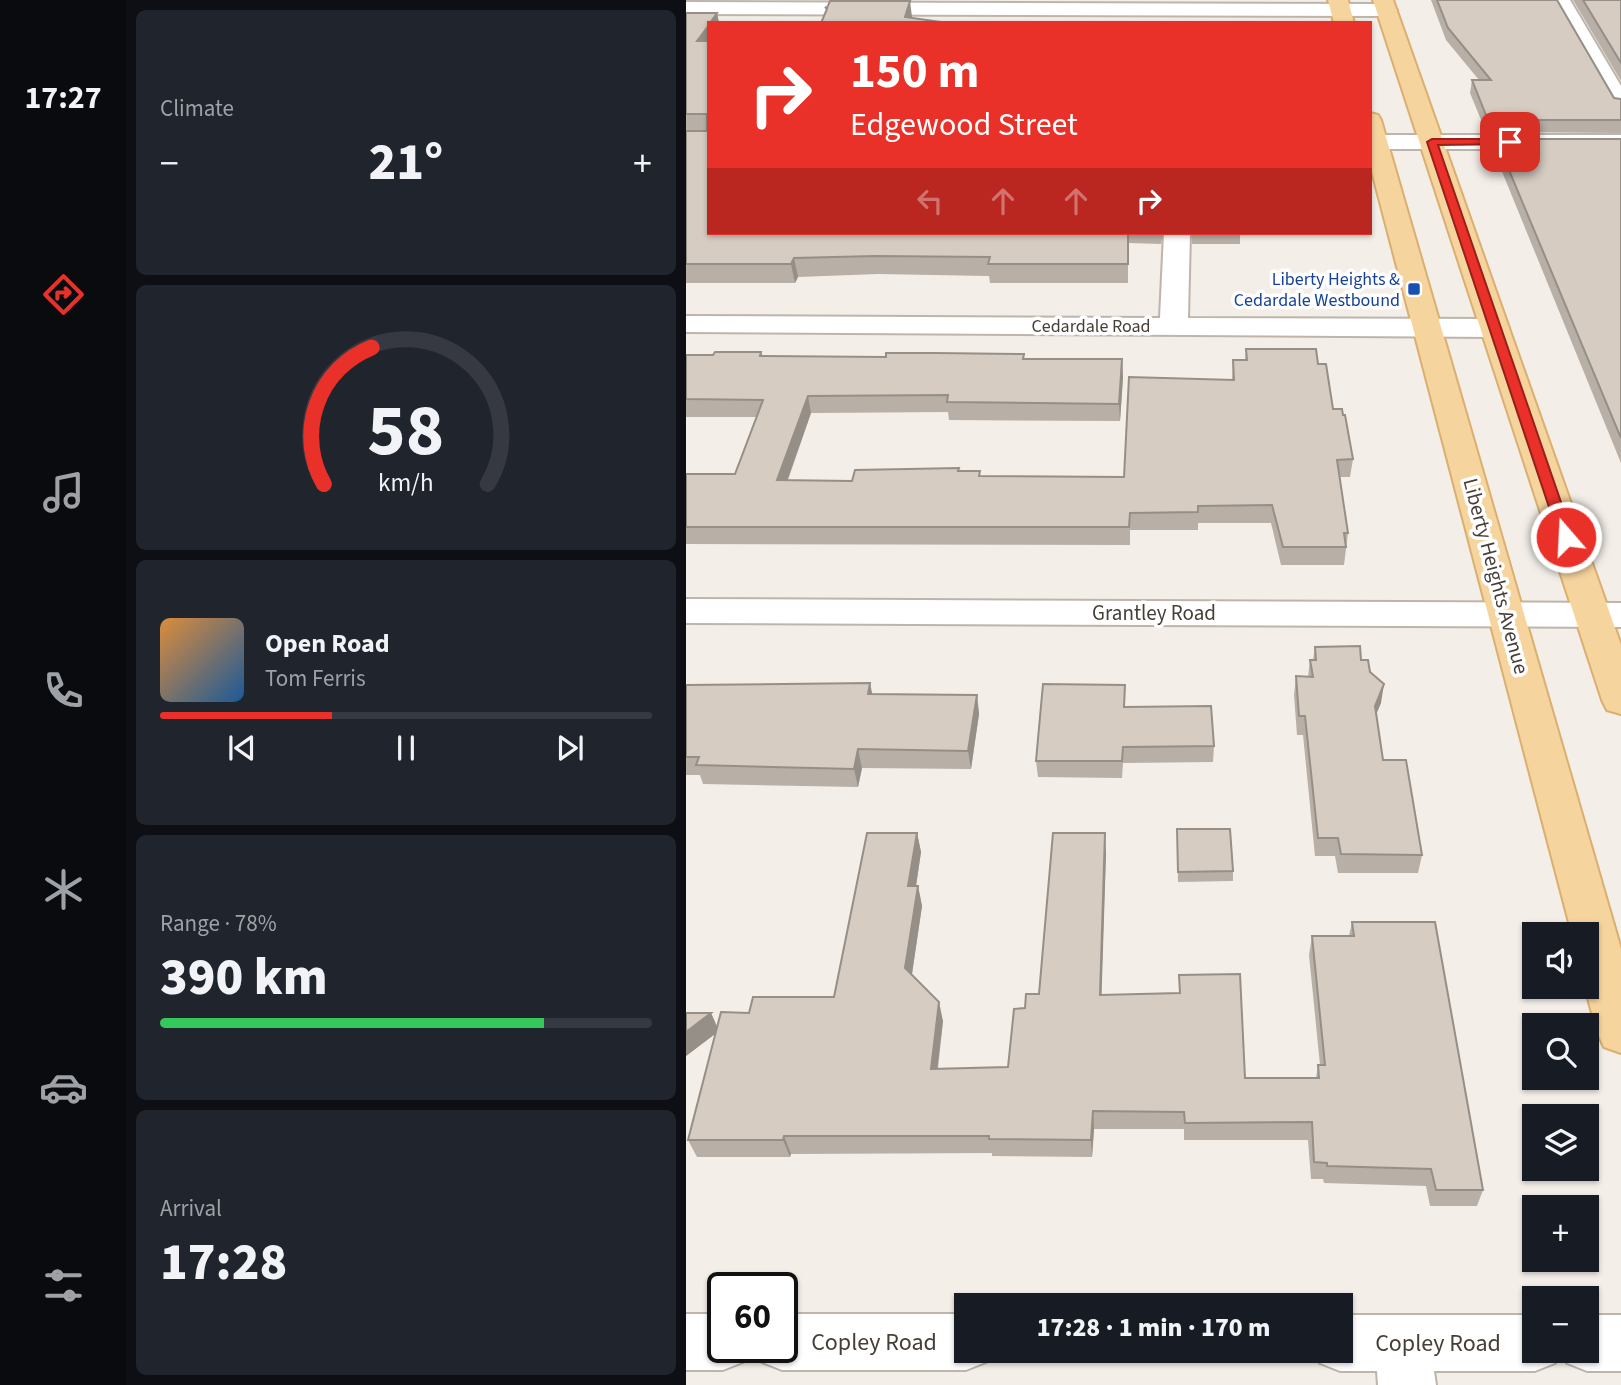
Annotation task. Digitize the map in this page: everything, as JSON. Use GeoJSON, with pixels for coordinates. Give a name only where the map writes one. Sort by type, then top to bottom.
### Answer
{"type":"FeatureCollection","features":[{"type":"Feature","properties":{"kind":"main road"},"geometry":{"type":"LineString","coordinates":[[1385,5],[1495,328],[1607,615],[1621,699]]}},
{"type":"Feature","properties":{"kind":"main road","name":"Liberty Heights Avenue"},"geometry":{"type":"LineString","coordinates":[[1372,135],[1621,1032]]}},
{"type":"Feature","properties":{"kind":"street"},"geometry":{"type":"LineString","coordinates":[[1560,0],[1621,104]]}},
{"type":"Feature","properties":{"kind":"street"},"geometry":{"type":"LineString","coordinates":[[686,8],[782,15],[986,4],[1341,11],[1385,5]]}},
{"type":"Feature","properties":{"kind":"street"},"geometry":{"type":"LineString","coordinates":[[1372,135],[1432,142],[1621,142]]}},
{"type":"Feature","properties":{"kind":"street"},"geometry":{"type":"LineString","coordinates":[[1174,326],[1177,235]]}},
{"type":"Feature","properties":{"kind":"street","name":"Cedardale Road"},"geometry":{"type":"LineString","coordinates":[[686,324],[1495,328]]}},
{"type":"Feature","properties":{"kind":"street","name":"Grantley Road"},"geometry":{"type":"LineString","coordinates":[[686,611],[1607,615]]}},
{"type":"Feature","properties":{"kind":"street"},"geometry":{"type":"LineString","coordinates":[[686,1342],[707,1342]]}},
{"type":"Feature","properties":{"kind":"street","name":"Copley Road"},"geometry":{"type":"LineString","coordinates":[[798,1342],[954,1342]]}},
{"type":"Feature","properties":{"kind":"street"},"geometry":{"type":"LineString","coordinates":[[1599,1343],[1621,1343]]}},
{"type":"Feature","properties":{"kind":"street","name":"Copley Road"},"geometry":{"type":"LineString","coordinates":[[1353,1347],[1405,1364],[1522,1345]]}},
{"type":"Feature","properties":{"kind":"building"},"geometry":{"type":"Polygon","coordinates":[[[1437,0],[1557,0],[1614,98],[1621,99],[1621,120],[1488,120],[1472,80],[1491,80],[1448,28],[1437,0]]]}},
{"type":"Feature","properties":{"kind":"building"},"geometry":{"type":"Polygon","coordinates":[[[1583,0],[1621,0],[1621,63],[1583,0]]]}},
{"type":"Feature","properties":{"kind":"building"},"geometry":{"type":"Polygon","coordinates":[[[830,1],[910,1],[905,17],[934,21],[822,21],[827,9],[825,7],[827,8],[830,1]]]}},
{"type":"Feature","properties":{"kind":"building"},"geometry":{"type":"Polygon","coordinates":[[[686,13],[717,13],[711,21],[707,21],[707,28],[697,41],[707,41],[707,114],[686,114],[686,13]]]}},
{"type":"Feature","properties":{"kind":"building"},"geometry":{"type":"Polygon","coordinates":[[[686,131],[707,131],[707,235],[1128,235],[1128,264],[988,264],[990,257],[875,256],[794,258],[791,264],[686,264],[686,131]]]}},
{"type":"Feature","properties":{"kind":"building"},"geometry":{"type":"Polygon","coordinates":[[[1496,139],[1621,139],[1621,438],[1496,139]]]}},
{"type":"Feature","properties":{"kind":"building"},"geometry":{"type":"Polygon","coordinates":[[[1246,349],[1316,349],[1318,364],[1326,364],[1333,409],[1342,409],[1345,415],[1353,459],[1337,460],[1348,533],[1344,533],[1346,547],[1283,547],[1272,505],[1198,506],[1198,512],[1130,513],[1129,527],[686,527],[686,474],[735,474],[763,400],[686,399],[686,355],[761,352],[760,356],[886,357],[886,353],[934,353],[1024,354],[1023,359],[1122,359],[1119,404],[947,402],[948,395],[808,396],[777,480],[852,481],[855,470],[959,468],[958,471],[980,471],[979,476],[1124,477],[1129,377],[1234,380],[1233,360],[1247,360],[1246,349]]]}},
{"type":"Feature","properties":{"kind":"building"},"geometry":{"type":"Polygon","coordinates":[[[1360,646],[1361,660],[1368,660],[1370,672],[1384,684],[1375,706],[1383,760],[1406,760],[1422,855],[1341,854],[1338,838],[1318,838],[1305,716],[1299,716],[1296,676],[1313,677],[1310,660],[1316,660],[1315,647],[1360,646]]]}},
{"type":"Feature","properties":{"kind":"building"},"geometry":{"type":"Polygon","coordinates":[[[870,683],[868,694],[977,695],[968,751],[858,749],[854,769],[696,765],[699,757],[686,757],[686,685],[870,683]]]}},
{"type":"Feature","properties":{"kind":"building"},"geometry":{"type":"Polygon","coordinates":[[[1043,684],[1125,685],[1124,707],[1211,706],[1214,746],[1123,747],[1122,761],[1036,761],[1043,684]]]}},
{"type":"Feature","properties":{"kind":"building"},"geometry":{"type":"Polygon","coordinates":[[[1177,829],[1230,829],[1233,871],[1178,872],[1177,829]]]}},
{"type":"Feature","properties":{"kind":"building"},"geometry":{"type":"Polygon","coordinates":[[[867,833],[917,833],[908,886],[918,886],[905,968],[939,1002],[931,1069],[1008,1067],[1014,1009],[1025,1008],[1026,994],[1039,994],[1053,833],[1105,833],[1100,995],[1180,993],[1179,975],[1240,974],[1245,1078],[1319,1078],[1318,1065],[1325,1065],[1312,936],[1354,936],[1352,922],[1435,922],[1483,1190],[1436,1190],[1431,1169],[1327,1166],[1327,1163],[1314,1162],[1312,1122],[1185,1123],[1184,1112],[1093,1111],[1091,1140],[989,1139],[989,1136],[784,1136],[783,1140],[688,1140],[721,1012],[749,1013],[753,997],[834,997],[867,833]]]}},
{"type":"Feature","properties":{"kind":"building"},"geometry":{"type":"Polygon","coordinates":[[[686,1013],[711,1013],[686,1032],[686,1013]]]}},
{"type":"Feature","properties":{"kind":"place","name":"Liberty Heights & Cedardale Westbound"},"geometry":{"type":"Point","coordinates":[1414,289]}},
{"type":"Feature","properties":{"kind":"route"},"geometry":{"type":"LineString","coordinates":[[1510,142],[1432,142],[1566,537]]}}]}
